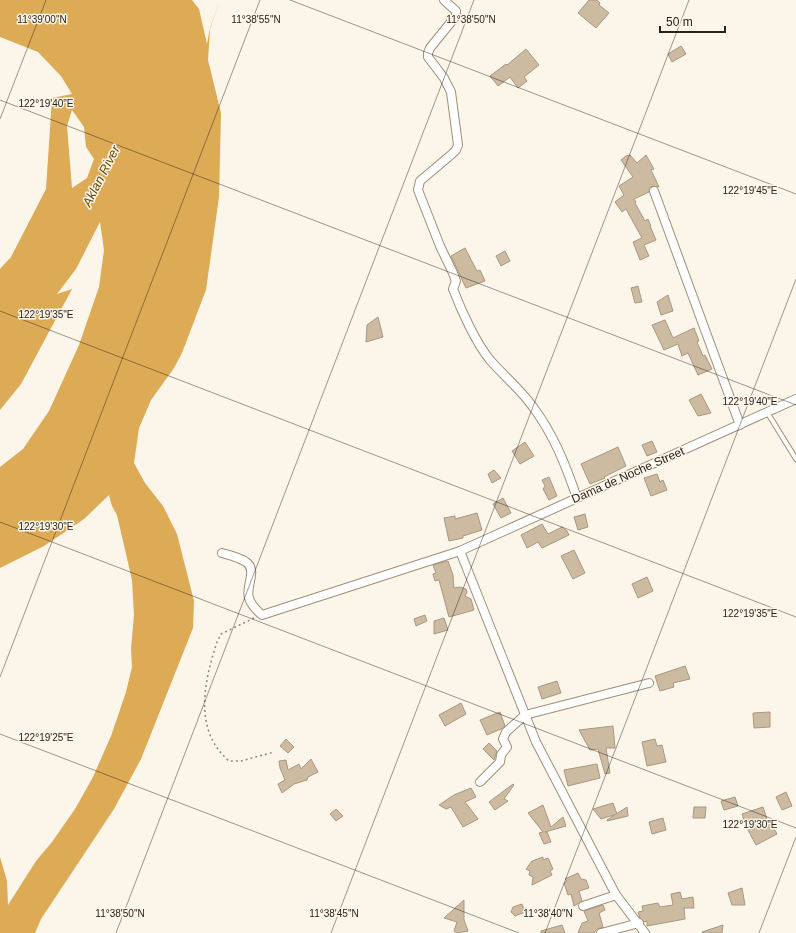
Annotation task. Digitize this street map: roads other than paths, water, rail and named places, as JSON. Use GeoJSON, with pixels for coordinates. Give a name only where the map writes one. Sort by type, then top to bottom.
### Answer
{"type":"FeatureCollection","features":[{"type":"Feature","properties":{"kind":"street"},"geometry":{"type":"LineString","coordinates":[[444,0],[456,11],[456,16],[430,48],[428,57],[444,78],[450,92],[458,145],[452,154],[420,181],[418,190],[440,246],[456,281],[453,290],[480,346],[490,360],[531,404],[553,437],[567,469],[577,498]]}},
{"type":"Feature","properties":{"kind":"street"},"geometry":{"type":"LineString","coordinates":[[654,191],[740,425]]}},
{"type":"Feature","properties":{"kind":"street","name":"Dama de Noche Street"},"geometry":{"type":"LineString","coordinates":[[222,553],[246,562],[250,566],[251,576],[248,597],[253,607],[262,615],[460,551],[796,399]]}},
{"type":"Feature","properties":{"kind":"street"},"geometry":{"type":"LineString","coordinates":[[460,551],[536,742],[616,895],[639,923],[645,933]]}},
{"type":"Feature","properties":{"kind":"street"},"geometry":{"type":"LineString","coordinates":[[480,782],[500,762],[501,754],[507,747],[503,739],[506,732],[525,715],[649,683]]}},
{"type":"Feature","properties":{"kind":"street"},"geometry":{"type":"LineString","coordinates":[[583,906],[616,895]]}},
{"type":"Feature","properties":{"kind":"street"},"geometry":{"type":"LineString","coordinates":[[601,933],[639,923]]}},
{"type":"Feature","properties":{"kind":"lane"},"geometry":{"type":"LineString","coordinates":[[767,412],[796,459]]}},
{"type":"Feature","properties":{"kind":"water","name":"Aklan River"},"geometry":{"type":"Polygon","coordinates":[[[0,0],[192,0],[199,9],[207,44],[210,28],[220,0],[210,29],[208,60],[221,113],[219,197],[206,290],[182,353],[174,368],[151,400],[139,428],[134,463],[145,483],[163,506],[177,534],[194,601],[193,628],[141,759],[114,809],[41,919],[35,933],[0,933],[0,857],[7,881],[8,905],[36,861],[52,842],[75,809],[93,777],[111,736],[126,692],[132,667],[131,649],[134,615],[132,580],[117,515],[112,506],[109,495],[84,519],[44,546],[0,568],[0,467],[23,449],[49,411],[79,345],[99,287],[104,250],[100,222],[76,269],[57,294],[72,289],[21,384],[0,410],[0,269],[11,257],[46,189],[52,98],[72,94],[61,76],[38,52],[0,37],[0,0]],[[72,110],[67,126],[72,188],[87,178],[94,159],[86,147],[84,127],[72,110]]]}}]}
